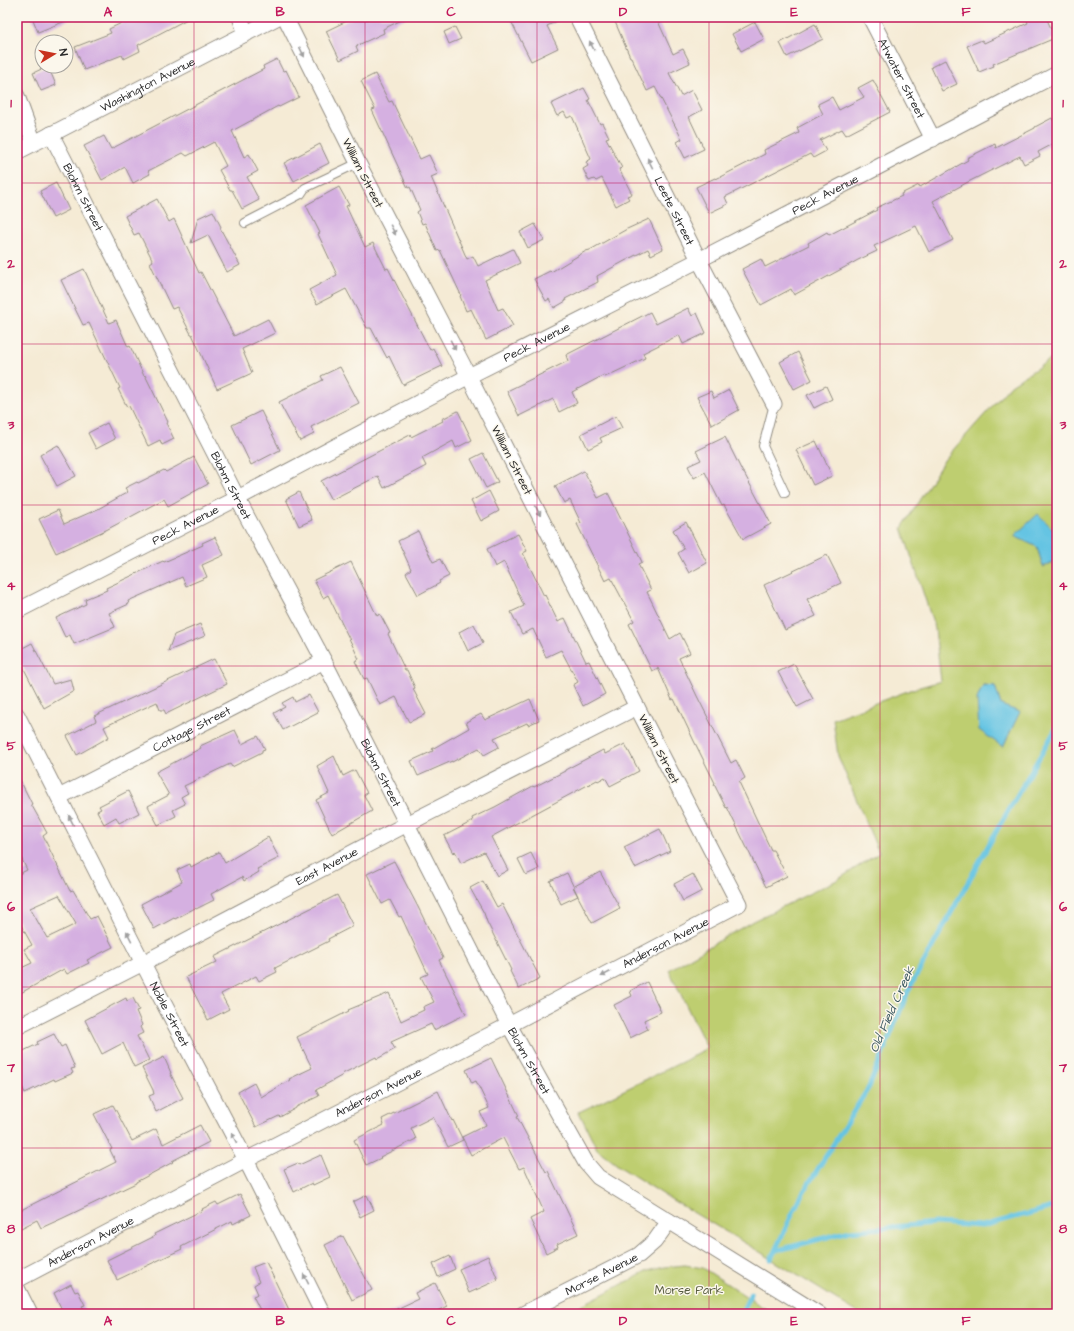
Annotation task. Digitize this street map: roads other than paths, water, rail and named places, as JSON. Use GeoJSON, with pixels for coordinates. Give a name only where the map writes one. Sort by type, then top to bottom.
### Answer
{"type":"FeatureCollection","features":[{"type":"Feature","properties":{"kind":"street"},"geometry":{"type":"LineString","coordinates":[[240,17],[246,34]]}},
{"type":"Feature","properties":{"kind":"street","name":"Washington Avenue"},"geometry":{"type":"LineString","coordinates":[[17,152],[278,17]]}},
{"type":"Feature","properties":{"kind":"street","name":"William Street"},"geometry":{"type":"LineString","coordinates":[[285,17],[358,163],[469,376],[739,904]]}},
{"type":"Feature","properties":{"kind":"street","name":"Leete Street"},"geometry":{"type":"LineString","coordinates":[[578,17],[699,260],[774,404]]}},
{"type":"Feature","properties":{"kind":"street","name":"Atwater Street"},"geometry":{"type":"LineString","coordinates":[[870,17],[933,139]]}},
{"type":"Feature","properties":{"kind":"street","name":"Peck Avenue"},"geometry":{"type":"LineString","coordinates":[[17,611],[238,498],[469,376],[699,260],[1057,74]]}},
{"type":"Feature","properties":{"kind":"street"},"geometry":{"type":"LineString","coordinates":[[17,96],[34,143]]}},
{"type":"Feature","properties":{"kind":"street","name":"Blohm Street"},"geometry":{"type":"LineString","coordinates":[[51,134],[238,498],[324,661],[509,1025],[586,1163],[598,1177],[819,1314]]}},
{"type":"Feature","properties":{"kind":"street","name":"Cottage Street"},"geometry":{"type":"LineString","coordinates":[[59,797],[324,661]]}},
{"type":"Feature","properties":{"kind":"street","name":"East Avenue"},"geometry":{"type":"LineString","coordinates":[[17,1027],[143,964],[407,824],[637,707]]}},
{"type":"Feature","properties":{"kind":"street","name":"Noble Street"},"geometry":{"type":"LineString","coordinates":[[17,715],[143,964],[246,1160],[323,1314]]}},
{"type":"Feature","properties":{"kind":"street","name":"Anderson Avenue"},"geometry":{"type":"LineString","coordinates":[[17,1280],[739,904]]}},
{"type":"Feature","properties":{"kind":"street","name":"Morse Avenue"},"geometry":{"type":"LineString","coordinates":[[523,1314],[639,1255],[655,1241],[668,1221]]}},
{"type":"Feature","properties":{"kind":"street"},"geometry":{"type":"LineString","coordinates":[[17,1288],[30,1314]]}},
{"type":"Feature","properties":{"kind":"lane"},"geometry":{"type":"LineString","coordinates":[[245,223],[301,194],[306,188],[358,163]]}},
{"type":"Feature","properties":{"kind":"lane"},"geometry":{"type":"LineString","coordinates":[[774,404],[763,446],[785,493]]}},
{"type":"Feature","properties":{"kind":"water"},"geometry":{"type":"Polygon","coordinates":[[[1038,514],[1057,533],[1057,560],[1043,567],[1037,547],[1014,536],[1038,514]]]}},
{"type":"Feature","properties":{"kind":"water"},"geometry":{"type":"Polygon","coordinates":[[[983,685],[995,686],[1001,705],[1020,712],[1003,747],[979,730],[977,699],[983,685]]]}},
{"type":"Feature","properties":{"kind":"waterway","name":"Old Field Creek"},"geometry":{"type":"LineString","coordinates":[[771,1259],[801,1196],[869,1087],[909,989],[998,828],[1057,727]]}},
{"type":"Feature","properties":{"kind":"waterway"},"geometry":{"type":"LineString","coordinates":[[775,1251],[850,1231],[935,1223],[982,1226],[1057,1206]]}},
{"type":"Feature","properties":{"kind":"waterway","name":"Old Field Creek"},"geometry":{"type":"LineString","coordinates":[[741,1314],[751,1293]]}},
{"type":"Feature","properties":{"kind":"park label","name":"Morse Park"},"geometry":{"type":"Point","coordinates":[689,1290]}}]}
